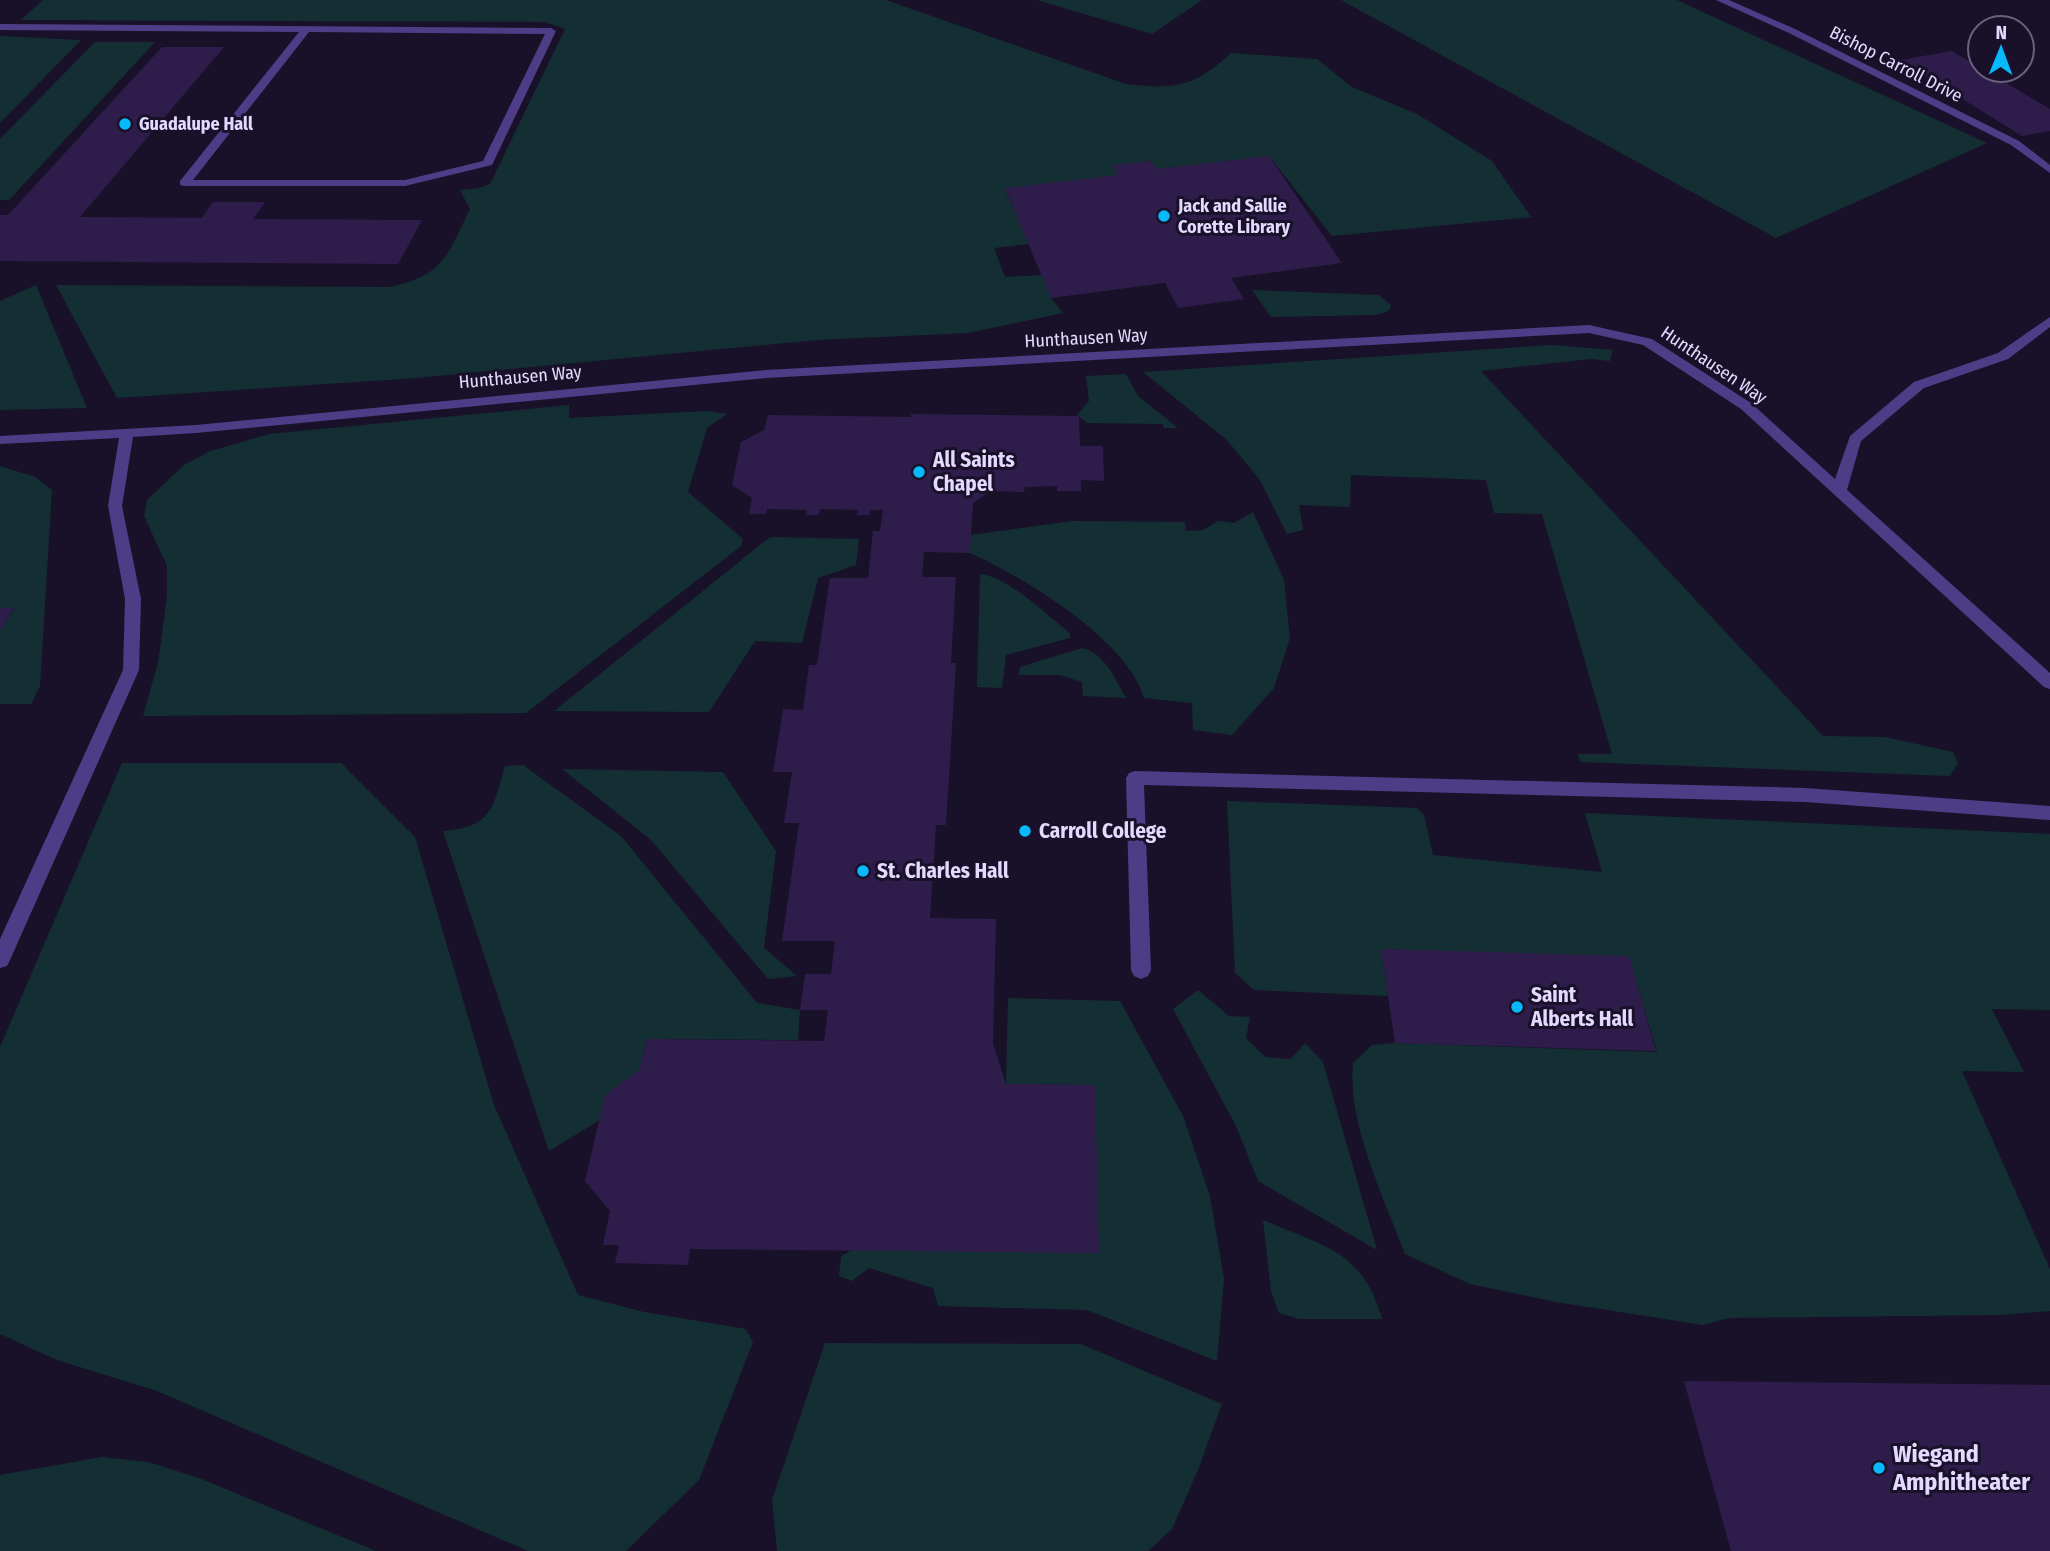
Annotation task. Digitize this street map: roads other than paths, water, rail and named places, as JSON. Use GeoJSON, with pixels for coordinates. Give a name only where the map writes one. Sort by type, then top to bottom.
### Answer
{"type":"FeatureCollection","features":[{"type":"Feature","properties":{"kind":"street","name":"Bishop Carroll Drive"},"geometry":{"type":"LineString","coordinates":[[1721,0],[1792,31],[2015,143],[2050,170]]}},
{"type":"Feature","properties":{"kind":"street"},"geometry":{"type":"LineString","coordinates":[[0,27],[551,31],[488,163],[405,183],[184,183],[306,30]]}},
{"type":"Feature","properties":{"kind":"street"},"geometry":{"type":"LineString","coordinates":[[1839,491],[1855,439],[1919,385],[2003,356],[2050,321]]}},
{"type":"Feature","properties":{"kind":"street","name":"Hunthausen Way"},"geometry":{"type":"LineString","coordinates":[[0,440],[196,429],[766,374],[1589,329],[1647,342],[1746,406],[2050,683]]}},
{"type":"Feature","properties":{"kind":"street"},"geometry":{"type":"LineString","coordinates":[[0,960],[131,670],[133,599],[115,506],[127,433]]}},
{"type":"Feature","properties":{"kind":"street"},"geometry":{"type":"LineString","coordinates":[[1141,970],[1135,778],[1805,795],[2050,813]]}},
{"type":"Feature","properties":{"kind":"place","name":"Guadalupe Hall"},"geometry":{"type":"Point","coordinates":[125,124]}},
{"type":"Feature","properties":{"kind":"place","name":"Jack and Sallie Corette Library"},"geometry":{"type":"Point","coordinates":[1164,216]}},
{"type":"Feature","properties":{"kind":"place","name":"All Saints Chapel"},"geometry":{"type":"Point","coordinates":[919,472]}},
{"type":"Feature","properties":{"kind":"place","name":"Carroll College"},"geometry":{"type":"Point","coordinates":[1025,831]}},
{"type":"Feature","properties":{"kind":"place","name":"St. Charles Hall"},"geometry":{"type":"Point","coordinates":[863,871]}},
{"type":"Feature","properties":{"kind":"place","name":"Saint Alberts Hall"},"geometry":{"type":"Point","coordinates":[1517,1007]}},
{"type":"Feature","properties":{"kind":"place","name":"Wiegand Amphitheater"},"geometry":{"type":"Point","coordinates":[1879,1468]}}]}
